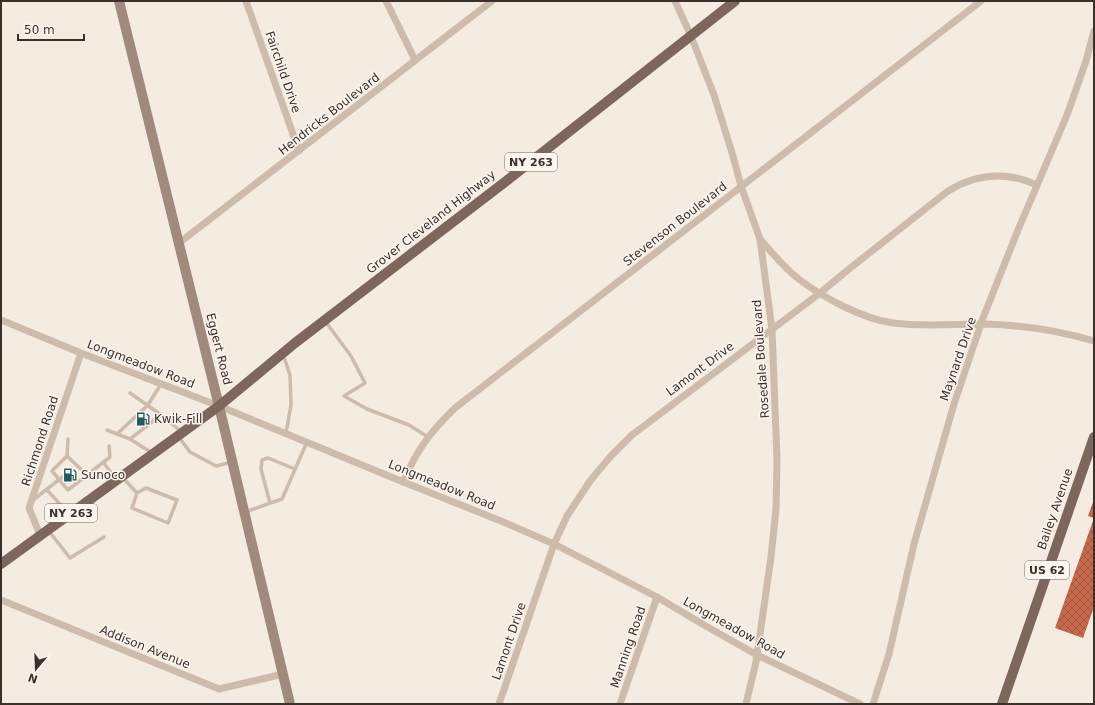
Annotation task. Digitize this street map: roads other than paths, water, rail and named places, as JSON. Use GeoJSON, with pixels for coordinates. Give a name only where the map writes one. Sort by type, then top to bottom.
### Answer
{"type":"FeatureCollection","features":[{"type":"Feature","properties":{"kind":"main road","name":"Grover Cleveland Highway"},"geometry":{"type":"LineString","coordinates":[[219,406],[325,320],[736,1]]}},
{"type":"Feature","properties":{"kind":"main road","name":"NY 263"},"geometry":{"type":"LineString","coordinates":[[1,564],[219,406]]}},
{"type":"Feature","properties":{"kind":"main road","name":"Bailey Avenue"},"geometry":{"type":"LineString","coordinates":[[1002,704],[1094,437]]}},
{"type":"Feature","properties":{"kind":"street","name":"Eggert Road"},"geometry":{"type":"LineString","coordinates":[[119,1],[233,462],[290,704]]}},
{"type":"Feature","properties":{"kind":"street","name":"Fairchild Drive"},"geometry":{"type":"LineString","coordinates":[[246,1],[299,151]]}},
{"type":"Feature","properties":{"kind":"street"},"geometry":{"type":"LineString","coordinates":[[386,1],[415,60]]}},
{"type":"Feature","properties":{"kind":"street","name":"Hendricks Boulevard"},"geometry":{"type":"LineString","coordinates":[[179,243],[492,1]]}},
{"type":"Feature","properties":{"kind":"street","name":"Rosedale Boulevard"},"geometry":{"type":"LineString","coordinates":[[675,1],[691,36],[714,95],[729,140],[741,186],[760,239],[772,329],[777,446],[777,484],[771,557],[757,654],[746,704]]}},
{"type":"Feature","properties":{"kind":"street","name":"Stevenson Boulevard"},"geometry":{"type":"LineString","coordinates":[[403,482],[412,460],[428,437],[456,408],[981,1]]}},
{"type":"Feature","properties":{"kind":"street","name":"Maynard Drive"},"geometry":{"type":"LineString","coordinates":[[873,704],[889,654],[914,544],[954,404],[982,324],[1018,230],[1067,114],[1086,61],[1094,31]]}},
{"type":"Feature","properties":{"kind":"street","name":"Lamont Drive"},"geometry":{"type":"LineString","coordinates":[[499,704],[554,544],[567,516],[590,481],[626,440],[820,293],[948,191],[959,184],[973,179],[1000,175],[1015,177],[1038,185]]}},
{"type":"Feature","properties":{"kind":"street"},"geometry":{"type":"LineString","coordinates":[[760,239],[799,280],[851,310],[892,323],[1022,326],[1074,335],[1094,341]]}},
{"type":"Feature","properties":{"kind":"street","name":"Longmeadow Road"},"geometry":{"type":"LineString","coordinates":[[1,320],[286,433],[554,544],[657,597],[757,654],[860,704]]}},
{"type":"Feature","properties":{"kind":"street","name":"Richmond Road"},"geometry":{"type":"LineString","coordinates":[[44,532],[29,508],[81,352]]}},
{"type":"Feature","properties":{"kind":"street","name":"Manning Road"},"geometry":{"type":"LineString","coordinates":[[620,704],[657,597]]}},
{"type":"Feature","properties":{"kind":"street","name":"Addison Avenue"},"geometry":{"type":"LineString","coordinates":[[1,600],[219,689],[283,674]]}},
{"type":"Feature","properties":{"kind":"lane"},"geometry":{"type":"LineString","coordinates":[[325,320],[350,356],[365,383],[344,396],[367,409],[410,425],[428,437]]}},
{"type":"Feature","properties":{"kind":"lane"},"geometry":{"type":"LineString","coordinates":[[283,353],[290,374],[291,405],[286,433]]}},
{"type":"Feature","properties":{"kind":"lane"},"geometry":{"type":"LineString","coordinates":[[117,434],[148,405],[162,384]]}},
{"type":"Feature","properties":{"kind":"lane"},"geometry":{"type":"LineString","coordinates":[[130,393],[148,405],[180,434],[190,452],[216,466],[233,462]]}},
{"type":"Feature","properties":{"kind":"lane"},"geometry":{"type":"LineString","coordinates":[[130,439],[160,415]]}},
{"type":"Feature","properties":{"kind":"lane"},"geometry":{"type":"LineString","coordinates":[[107,430],[130,439],[153,454]]}},
{"type":"Feature","properties":{"kind":"lane"},"geometry":{"type":"LineString","coordinates":[[68,439],[67,456],[52,471],[68,490],[110,457],[109,446]]}},
{"type":"Feature","properties":{"kind":"lane"},"geometry":{"type":"LineString","coordinates":[[245,512],[282,499],[307,442]]}},
{"type":"Feature","properties":{"kind":"lane"},"geometry":{"type":"LineString","coordinates":[[67,456],[76,467],[87,475]]}},
{"type":"Feature","properties":{"kind":"lane"},"geometry":{"type":"LineString","coordinates":[[270,503],[261,469],[262,460],[268,458],[295,469]]}},
{"type":"Feature","properties":{"kind":"lane"},"geometry":{"type":"LineString","coordinates":[[103,462],[137,493]]}},
{"type":"Feature","properties":{"kind":"lane"},"geometry":{"type":"LineString","coordinates":[[32,501],[65,475]]}},
{"type":"Feature","properties":{"kind":"lane"},"geometry":{"type":"LineString","coordinates":[[146,488],[177,500],[168,523],[132,508],[137,493],[146,488]]}},
{"type":"Feature","properties":{"kind":"lane"},"geometry":{"type":"LineString","coordinates":[[47,490],[69,514]]}},
{"type":"Feature","properties":{"kind":"lane"},"geometry":{"type":"LineString","coordinates":[[44,532],[70,558],[104,536]]}},
{"type":"Feature","properties":{"kind":"place","name":"Kwik-Fill"},"geometry":{"type":"Point","coordinates":[143,419]}},
{"type":"Feature","properties":{"kind":"place","name":"Sunoco"},"geometry":{"type":"Point","coordinates":[70,475]}}]}
